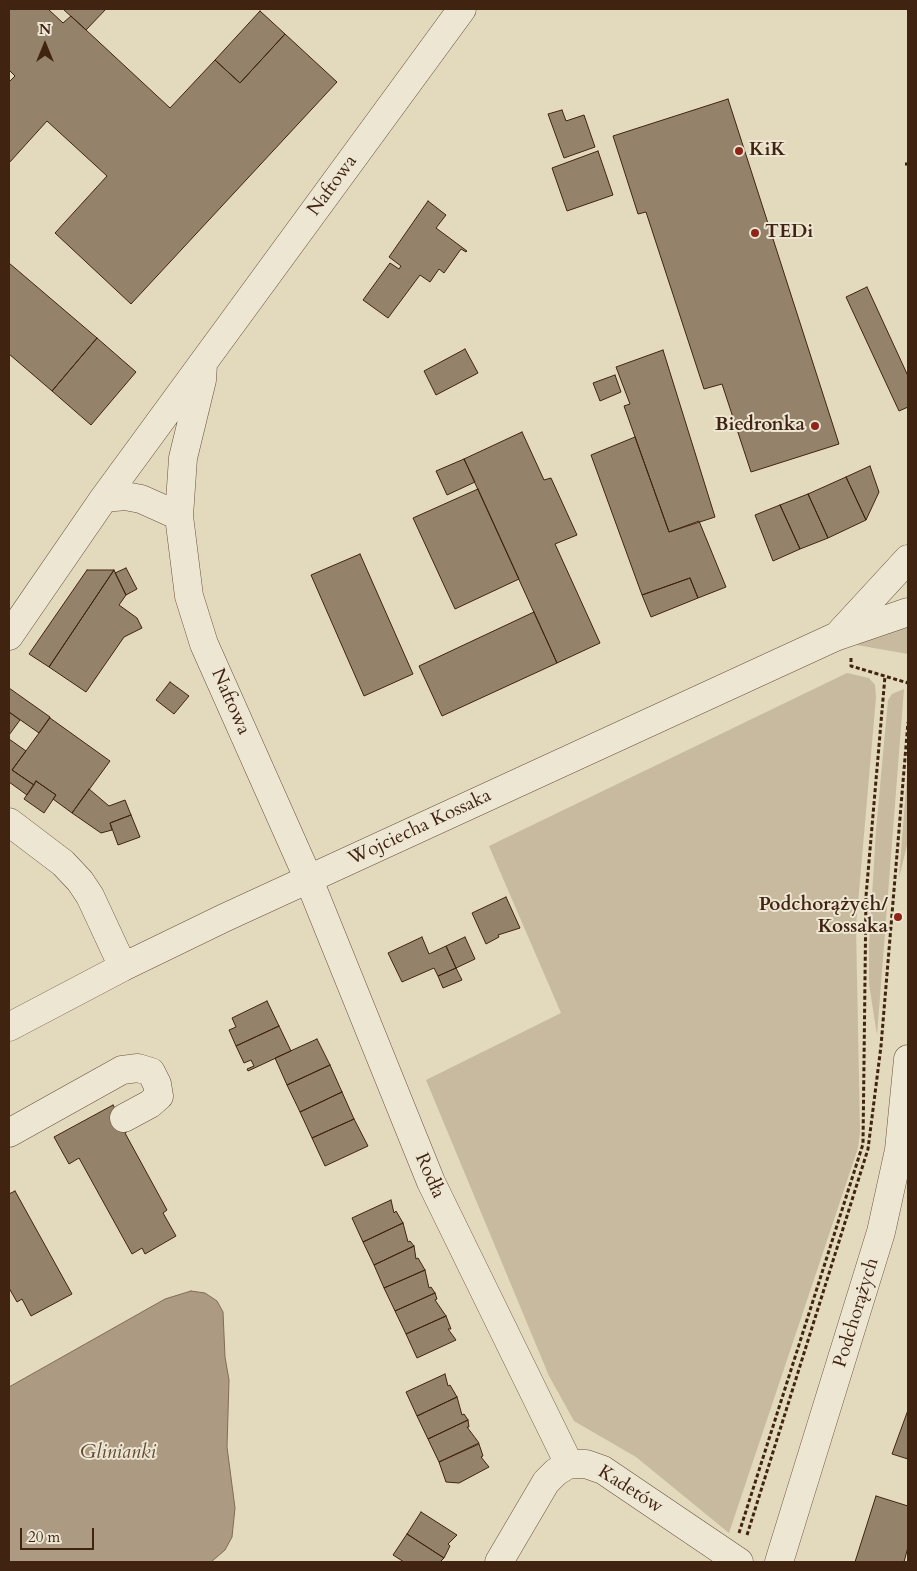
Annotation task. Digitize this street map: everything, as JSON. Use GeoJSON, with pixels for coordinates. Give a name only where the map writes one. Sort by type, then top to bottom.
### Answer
{"type":"FeatureCollection","features":[{"type":"Feature","properties":{"kind":"street","name":"Naftowa"},"geometry":{"type":"LineString","coordinates":[[9,636],[104,498],[462,9]]}},
{"type":"Feature","properties":{"kind":"street","name":"Naftowa"},"geometry":{"type":"LineString","coordinates":[[203,364],[202,380],[183,458],[179,516],[189,596],[204,644],[309,880]]}},
{"type":"Feature","properties":{"kind":"street"},"geometry":{"type":"LineString","coordinates":[[104,498],[125,496],[141,499],[179,516]]}},
{"type":"Feature","properties":{"kind":"street","name":"Wojciecha Kossaka"},"geometry":{"type":"LineString","coordinates":[[836,637],[908,559]]}},
{"type":"Feature","properties":{"kind":"street","name":"Wojciecha Kossaka"},"geometry":{"type":"LineString","coordinates":[[9,1027],[123,967],[309,880],[836,637],[908,612]]}},
{"type":"Feature","properties":{"kind":"street"},"geometry":{"type":"LineString","coordinates":[[9,822],[63,863],[80,881],[90,896],[123,967]]}},
{"type":"Feature","properties":{"kind":"street","name":"Rodła"},"geometry":{"type":"LineString","coordinates":[[309,880],[431,1182],[569,1464]]}},
{"type":"Feature","properties":{"kind":"street","name":"Podchorążych"},"geometry":{"type":"LineString","coordinates":[[779,1562],[881,1232],[899,1150],[908,1059]]}},
{"type":"Feature","properties":{"kind":"street"},"geometry":{"type":"LineString","coordinates":[[9,1133],[122,1070],[138,1068],[151,1072],[157,1084],[158,1096],[150,1104],[124,1118]]}},
{"type":"Feature","properties":{"kind":"street"},"geometry":{"type":"LineString","coordinates":[[499,1562],[546,1482],[556,1472],[569,1464]]}},
{"type":"Feature","properties":{"kind":"street","name":"Kadetów"},"geometry":{"type":"LineString","coordinates":[[569,1464],[586,1464],[603,1470],[743,1550]]}},
{"type":"Feature","properties":{"kind":"path"},"geometry":{"type":"LineString","coordinates":[[851,666],[908,683]]}},
{"type":"Feature","properties":{"kind":"path"},"geometry":{"type":"LineString","coordinates":[[739,1535],[863,1144],[866,896],[885,676]]}},
{"type":"Feature","properties":{"kind":"path"},"geometry":{"type":"LineString","coordinates":[[743,1550],[868,1149],[881,1046],[908,722]]}},
{"type":"Feature","properties":{"kind":"shaded area"},"geometry":{"type":"Polygon","coordinates":[[[908,624],[908,654],[851,644],[908,624]]]}},
{"type":"Feature","properties":{"kind":"shaded area"},"geometry":{"type":"Polygon","coordinates":[[[847,673],[869,678],[875,685],[876,697],[856,926],[860,1132],[858,1148],[729,1533],[636,1457],[574,1421],[549,1376],[426,1080],[561,1013],[489,846],[847,673]]]}},
{"type":"Feature","properties":{"kind":"shaded area"},"geometry":{"type":"Polygon","coordinates":[[[904,689],[877,1035],[869,984],[869,946],[876,830],[888,700],[892,694],[904,689]]]}},
{"type":"Feature","properties":{"kind":"shaded area"},"geometry":{"type":"Polygon","coordinates":[[[908,763],[908,841],[899,878],[908,763]]]}},
{"type":"Feature","properties":{"kind":"water","name":"Glinianki"},"geometry":{"type":"Polygon","coordinates":[[[191,1291],[205,1293],[217,1301],[223,1312],[225,1357],[229,1380],[227,1447],[235,1508],[232,1537],[225,1550],[211,1562],[9,1562],[9,1387],[165,1299],[191,1291]]]}},
{"type":"Feature","properties":{"kind":"building"},"geometry":{"type":"Polygon","coordinates":[[[9,9],[48,9],[63,23],[71,16],[170,108],[215,60],[240,83],[285,34],[337,82],[131,304],[55,233],[107,176],[47,121],[9,163],[9,82],[15,76],[9,70],[9,9]]]}},
{"type":"Feature","properties":{"kind":"building"},"geometry":{"type":"Polygon","coordinates":[[[63,9],[106,9],[86,30],[63,9]]]}},
{"type":"Feature","properties":{"kind":"building"},"geometry":{"type":"Polygon","coordinates":[[[260,11],[285,34],[240,83],[215,60],[260,11]]]}},
{"type":"Feature","properties":{"kind":"building"},"geometry":{"type":"Polygon","coordinates":[[[728,99],[839,444],[751,472],[722,384],[704,389],[646,212],[638,214],[613,136],[728,99]]]}},
{"type":"Feature","properties":{"kind":"building"},"geometry":{"type":"Polygon","coordinates":[[[562,110],[566,121],[584,115],[595,147],[564,158],[548,114],[562,110]]]}},
{"type":"Feature","properties":{"kind":"building"},"geometry":{"type":"Polygon","coordinates":[[[598,151],[613,195],[567,211],[552,168],[598,151]]]}},
{"type":"Feature","properties":{"kind":"building"},"geometry":{"type":"Polygon","coordinates":[[[428,201],[446,215],[436,228],[467,251],[461,249],[444,273],[439,269],[430,282],[420,275],[388,318],[363,300],[390,263],[399,269],[401,266],[389,257],[428,201]]]}},
{"type":"Feature","properties":{"kind":"building"},"geometry":{"type":"Polygon","coordinates":[[[9,263],[97,338],[52,391],[9,354],[9,263]]]}},
{"type":"Feature","properties":{"kind":"building"},"geometry":{"type":"Polygon","coordinates":[[[867,287],[908,376],[908,407],[899,411],[846,297],[867,287]]]}},
{"type":"Feature","properties":{"kind":"building"},"geometry":{"type":"Polygon","coordinates":[[[97,338],[136,372],[91,425],[52,391],[97,338]]]}},
{"type":"Feature","properties":{"kind":"building"},"geometry":{"type":"Polygon","coordinates":[[[465,349],[478,373],[436,395],[424,371],[465,349]]]}},
{"type":"Feature","properties":{"kind":"building"},"geometry":{"type":"Polygon","coordinates":[[[663,350],[715,517],[669,532],[624,406],[630,404],[616,367],[663,350]]]}},
{"type":"Feature","properties":{"kind":"building"},"geometry":{"type":"Polygon","coordinates":[[[615,375],[621,392],[600,401],[593,383],[615,375]]]}},
{"type":"Feature","properties":{"kind":"building"},"geometry":{"type":"Polygon","coordinates":[[[522,432],[544,480],[551,478],[577,535],[555,544],[600,643],[557,663],[464,459],[522,432]]]}},
{"type":"Feature","properties":{"kind":"building"},"geometry":{"type":"Polygon","coordinates":[[[635,437],[669,532],[699,521],[726,587],[698,598],[690,578],[642,595],[591,455],[635,437]]]}},
{"type":"Feature","properties":{"kind":"building"},"geometry":{"type":"Polygon","coordinates":[[[464,459],[475,482],[447,495],[436,471],[464,459]]]}},
{"type":"Feature","properties":{"kind":"building"},"geometry":{"type":"Polygon","coordinates":[[[870,466],[879,492],[866,520],[846,477],[870,466]]]}},
{"type":"Feature","properties":{"kind":"building"},"geometry":{"type":"Polygon","coordinates":[[[846,477],[866,520],[828,538],[808,494],[846,477]]]}},
{"type":"Feature","properties":{"kind":"building"},"geometry":{"type":"Polygon","coordinates":[[[478,489],[519,579],[455,609],[413,518],[478,489]]]}},
{"type":"Feature","properties":{"kind":"building"},"geometry":{"type":"Polygon","coordinates":[[[808,494],[828,538],[800,549],[780,505],[808,494]]]}},
{"type":"Feature","properties":{"kind":"building"},"geometry":{"type":"Polygon","coordinates":[[[780,505],[800,549],[773,561],[755,515],[780,505]]]}},
{"type":"Feature","properties":{"kind":"building"},"geometry":{"type":"Polygon","coordinates":[[[360,554],[413,674],[364,696],[311,575],[360,554]]]}},
{"type":"Feature","properties":{"kind":"building"},"geometry":{"type":"Polygon","coordinates":[[[126,568],[137,589],[126,595],[115,573],[126,568]]]}},
{"type":"Feature","properties":{"kind":"building"},"geometry":{"type":"Polygon","coordinates":[[[87,570],[114,570],[49,667],[29,654],[87,570]]]}},
{"type":"Feature","properties":{"kind":"building"},"geometry":{"type":"Polygon","coordinates":[[[114,570],[126,595],[119,605],[137,618],[142,628],[124,637],[86,692],[49,667],[114,570]]]}},
{"type":"Feature","properties":{"kind":"building"},"geometry":{"type":"Polygon","coordinates":[[[690,578],[698,598],[651,617],[642,595],[690,578]]]}},
{"type":"Feature","properties":{"kind":"building"},"geometry":{"type":"Polygon","coordinates":[[[534,612],[557,663],[442,716],[419,666],[534,612]]]}},
{"type":"Feature","properties":{"kind":"building"},"geometry":{"type":"Polygon","coordinates":[[[170,682],[189,696],[174,714],[156,700],[170,682]]]}},
{"type":"Feature","properties":{"kind":"building"},"geometry":{"type":"Polygon","coordinates":[[[9,688],[50,717],[39,733],[9,712],[9,688]]]}},
{"type":"Feature","properties":{"kind":"building"},"geometry":{"type":"Polygon","coordinates":[[[9,712],[20,720],[9,735],[9,712]]]}},
{"type":"Feature","properties":{"kind":"building"},"geometry":{"type":"Polygon","coordinates":[[[50,718],[110,761],[72,813],[53,799],[56,795],[36,781],[34,785],[12,770],[50,718]]]}},
{"type":"Feature","properties":{"kind":"building"},"geometry":{"type":"Polygon","coordinates":[[[9,739],[26,751],[12,770],[34,785],[27,795],[9,782],[9,739]]]}},
{"type":"Feature","properties":{"kind":"building"},"geometry":{"type":"Polygon","coordinates":[[[36,781],[56,795],[44,813],[24,799],[36,781]]]}},
{"type":"Feature","properties":{"kind":"building"},"geometry":{"type":"Polygon","coordinates":[[[89,789],[109,806],[125,800],[131,815],[110,823],[112,830],[101,833],[72,813],[89,789]]]}},
{"type":"Feature","properties":{"kind":"building"},"geometry":{"type":"Polygon","coordinates":[[[131,815],[140,837],[118,845],[110,823],[131,815]]]}},
{"type":"Feature","properties":{"kind":"building"},"geometry":{"type":"Polygon","coordinates":[[[506,897],[520,928],[498,935],[499,937],[486,944],[472,913],[506,897]]]}},
{"type":"Feature","properties":{"kind":"building"},"geometry":{"type":"Polygon","coordinates":[[[422,937],[429,954],[446,946],[456,968],[438,976],[434,968],[402,982],[388,953],[422,937]]]}},
{"type":"Feature","properties":{"kind":"building"},"geometry":{"type":"Polygon","coordinates":[[[465,937],[475,959],[456,968],[446,946],[465,937]]]}},
{"type":"Feature","properties":{"kind":"building"},"geometry":{"type":"Polygon","coordinates":[[[456,968],[462,980],[443,988],[438,976],[456,968]]]}},
{"type":"Feature","properties":{"kind":"building"},"geometry":{"type":"Polygon","coordinates":[[[267,1001],[279,1026],[236,1046],[229,1030],[236,1027],[232,1018],[267,1001]]]}},
{"type":"Feature","properties":{"kind":"building"},"geometry":{"type":"Polygon","coordinates":[[[279,1026],[291,1051],[248,1071],[247,1069],[254,1066],[251,1060],[244,1063],[236,1046],[279,1026]]]}},
{"type":"Feature","properties":{"kind":"building"},"geometry":{"type":"Polygon","coordinates":[[[317,1039],[330,1065],[287,1085],[275,1058],[317,1039]]]}},
{"type":"Feature","properties":{"kind":"building"},"geometry":{"type":"Polygon","coordinates":[[[330,1065],[342,1092],[300,1112],[287,1085],[330,1065]]]}},
{"type":"Feature","properties":{"kind":"building"},"geometry":{"type":"Polygon","coordinates":[[[342,1092],[354,1119],[312,1138],[300,1112],[342,1092]]]}},
{"type":"Feature","properties":{"kind":"building"},"geometry":{"type":"Polygon","coordinates":[[[113,1105],[128,1131],[125,1133],[167,1210],[163,1213],[176,1236],[145,1254],[142,1248],[132,1254],[79,1158],[69,1164],[54,1137],[113,1105]]]}},
{"type":"Feature","properties":{"kind":"building"},"geometry":{"type":"Polygon","coordinates":[[[354,1119],[368,1146],[325,1166],[312,1138],[354,1119]]]}},
{"type":"Feature","properties":{"kind":"building"},"geometry":{"type":"Polygon","coordinates":[[[15,1191],[72,1294],[31,1316],[22,1299],[17,1302],[9,1288],[9,1194],[15,1191]]]}},
{"type":"Feature","properties":{"kind":"building"},"geometry":{"type":"Polygon","coordinates":[[[391,1200],[394,1213],[396,1211],[403,1223],[363,1242],[352,1218],[391,1200]]]}},
{"type":"Feature","properties":{"kind":"building"},"geometry":{"type":"Polygon","coordinates":[[[403,1223],[408,1242],[410,1241],[414,1246],[374,1265],[363,1242],[403,1223]]]}},
{"type":"Feature","properties":{"kind":"building"},"geometry":{"type":"Polygon","coordinates":[[[414,1246],[416,1259],[418,1258],[425,1270],[384,1288],[374,1265],[414,1246]]]}},
{"type":"Feature","properties":{"kind":"building"},"geometry":{"type":"Polygon","coordinates":[[[425,1270],[429,1288],[431,1287],[435,1293],[395,1311],[384,1288],[425,1270]]]}},
{"type":"Feature","properties":{"kind":"building"},"geometry":{"type":"Polygon","coordinates":[[[435,1293],[437,1299],[435,1300],[446,1316],[406,1334],[395,1311],[435,1293]]]}},
{"type":"Feature","properties":{"kind":"building"},"geometry":{"type":"Polygon","coordinates":[[[446,1316],[451,1329],[448,1329],[456,1340],[417,1358],[406,1334],[446,1316]]]}},
{"type":"Feature","properties":{"kind":"building"},"geometry":{"type":"Polygon","coordinates":[[[445,1374],[448,1386],[450,1385],[457,1397],[417,1416],[406,1392],[445,1374]]]}},
{"type":"Feature","properties":{"kind":"building"},"geometry":{"type":"Polygon","coordinates":[[[457,1397],[462,1415],[464,1414],[468,1420],[428,1439],[417,1416],[457,1397]]]}},
{"type":"Feature","properties":{"kind":"building"},"geometry":{"type":"Polygon","coordinates":[[[908,1410],[908,1459],[892,1454],[908,1410]]]}},
{"type":"Feature","properties":{"kind":"building"},"geometry":{"type":"Polygon","coordinates":[[[468,1420],[469,1427],[467,1427],[479,1443],[439,1462],[428,1439],[468,1420]]]}},
{"type":"Feature","properties":{"kind":"building"},"geometry":{"type":"Polygon","coordinates":[[[479,1444],[483,1456],[481,1457],[489,1467],[459,1483],[446,1482],[439,1462],[479,1444]]]}},
{"type":"Feature","properties":{"kind":"building"},"geometry":{"type":"Polygon","coordinates":[[[876,1496],[908,1506],[908,1547],[904,1562],[855,1562],[876,1496]]]}},
{"type":"Feature","properties":{"kind":"building"},"geometry":{"type":"Polygon","coordinates":[[[421,1512],[457,1535],[448,1544],[450,1546],[444,1558],[407,1534],[421,1512]]]}},
{"type":"Feature","properties":{"kind":"building"},"geometry":{"type":"Polygon","coordinates":[[[407,1534],[444,1558],[440,1562],[404,1562],[393,1555],[407,1534]]]}},
{"type":"Feature","properties":{"kind":"place","name":"KiK"},"geometry":{"type":"Point","coordinates":[739,151]}},
{"type":"Feature","properties":{"kind":"place","name":"TEDi"},"geometry":{"type":"Point","coordinates":[755,233]}},
{"type":"Feature","properties":{"kind":"place","name":"Biedronka"},"geometry":{"type":"Point","coordinates":[815,426]}},
{"type":"Feature","properties":{"kind":"place","name":"Podchorążych/ Kossaka"},"geometry":{"type":"Point","coordinates":[898,917]}}]}
